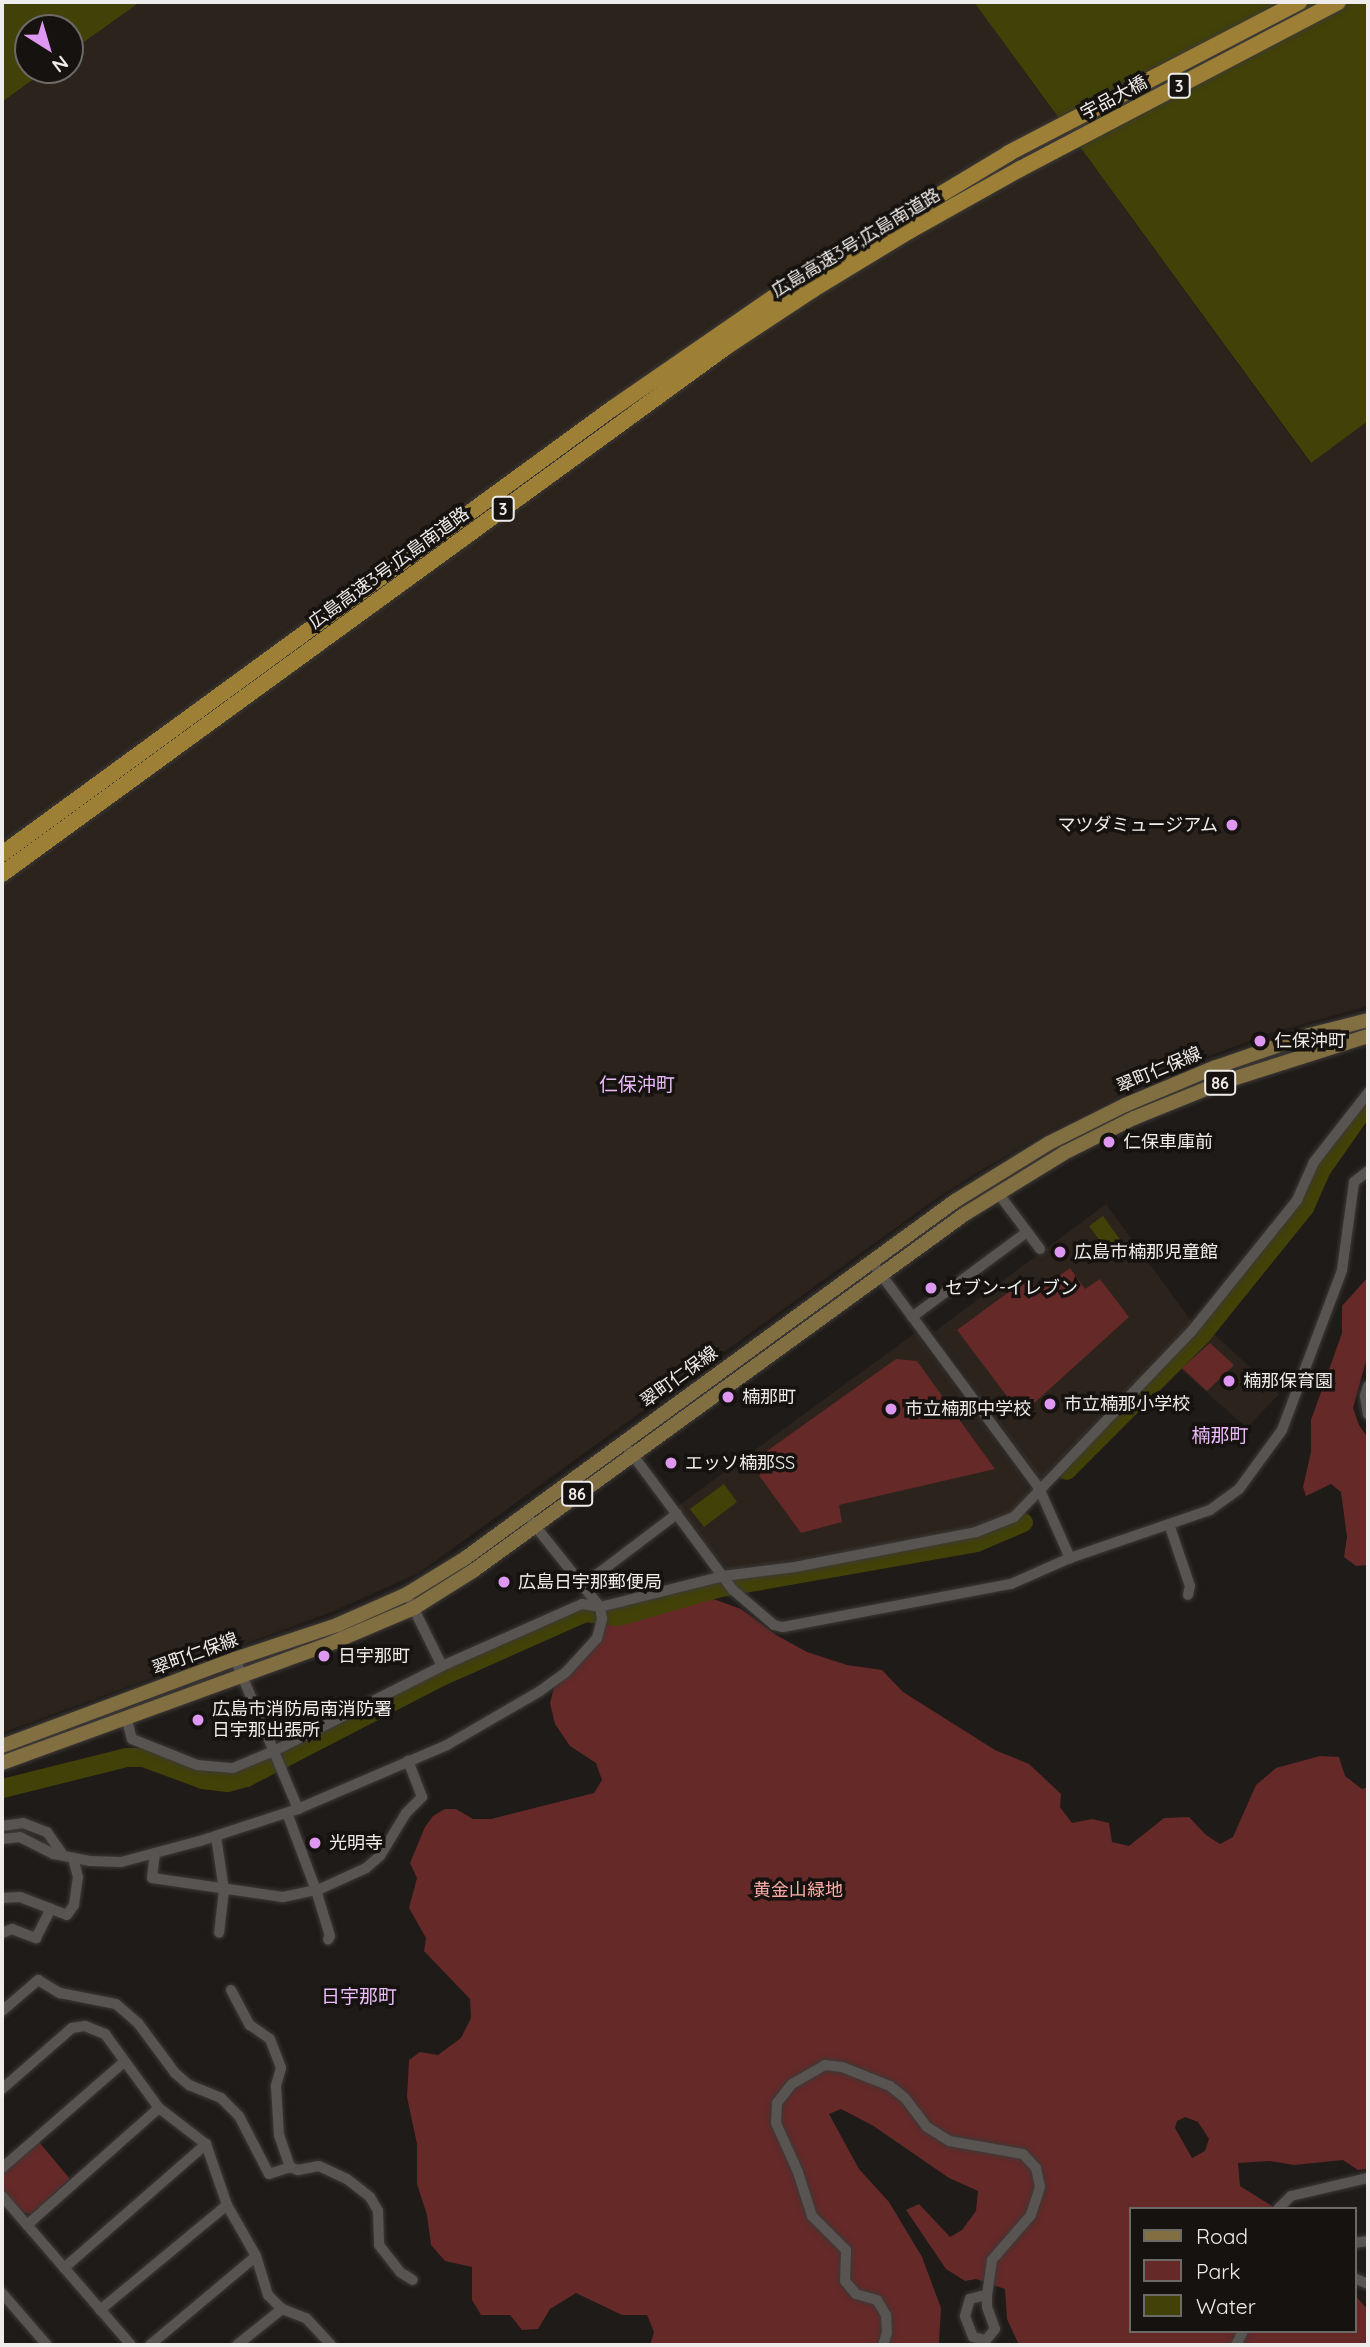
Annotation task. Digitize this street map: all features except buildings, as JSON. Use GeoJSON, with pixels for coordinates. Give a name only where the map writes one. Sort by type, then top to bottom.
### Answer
{"type":"FeatureCollection","features":[{"type":"Feature","properties":{"kind":"highway","name":"宇品大橋"},"geometry":{"type":"LineString","coordinates":[[1009,153],[1298,2]]}},
{"type":"Feature","properties":{"kind":"highway","name":"宇品大橋"},"geometry":{"type":"LineString","coordinates":[[1020,169],[1338,2]]}},
{"type":"Feature","properties":{"kind":"highway","name":"広島高速3号;広島南道路"},"geometry":{"type":"LineString","coordinates":[[2,854],[717,334],[898,218],[1009,153]]}},
{"type":"Feature","properties":{"kind":"highway","name":"広島高速3号;広島南道路"},"geometry":{"type":"LineString","coordinates":[[2,874],[726,347],[909,231],[1020,169]]}},
{"type":"Feature","properties":{"kind":"main road","name":"翠町仁保線"},"geometry":{"type":"LineString","coordinates":[[2,1763],[334,1642],[414,1608],[473,1571],[534,1526],[627,1448],[955,1200],[1049,1143],[1125,1105],[1203,1073],[1309,1035],[1368,1020]]}},
{"type":"Feature","properties":{"kind":"main road","name":"翠町仁保線"},"geometry":{"type":"LineString","coordinates":[[2,1746],[235,1659],[337,1625],[407,1594],[464,1559],[525,1513],[627,1448],[998,1193],[1064,1153],[1134,1118],[1209,1088],[1273,1064],[1368,1036]]}},
{"type":"Feature","properties":{"kind":"street"},"geometry":{"type":"LineString","coordinates":[[1203,1073],[1209,1088]]}},
{"type":"Feature","properties":{"kind":"street"},"geometry":{"type":"LineString","coordinates":[[126,1717],[132,1739],[197,1765],[233,1768],[277,1757],[442,1666],[582,1604],[601,1612],[795,1567],[976,1532],[1014,1517],[1191,1332],[1297,1200],[1314,1162],[1368,1093]]}},
{"type":"Feature","properties":{"kind":"street"},"geometry":{"type":"LineString","coordinates":[[627,1448],[727,1583],[774,1625],[783,1627],[1011,1584],[1070,1558],[1210,1510],[1239,1489],[1282,1430],[1314,1337],[1342,1270],[1354,1182],[1368,1171]]}},
{"type":"Feature","properties":{"kind":"street"},"geometry":{"type":"LineString","coordinates":[[998,1193],[1040,1249]]}},
{"type":"Feature","properties":{"kind":"street"},"geometry":{"type":"LineString","coordinates":[[912,1317],[1027,1232]]}},
{"type":"Feature","properties":{"kind":"street"},"geometry":{"type":"LineString","coordinates":[[872,1261],[1039,1488],[1070,1558]]}},
{"type":"Feature","properties":{"kind":"street"},"geometry":{"type":"LineString","coordinates":[[1368,1385],[1365,1396],[1368,1415]]}},
{"type":"Feature","properties":{"kind":"street"},"geometry":{"type":"LineString","coordinates":[[2,1839],[20,1837],[53,1854],[121,1862],[216,1836],[298,1809],[447,1745],[566,1672],[597,1638],[601,1612],[583,1585],[525,1513]]}},
{"type":"Feature","properties":{"kind":"street"},"geometry":{"type":"LineString","coordinates":[[583,1585],[677,1514]]}},
{"type":"Feature","properties":{"kind":"street"},"geometry":{"type":"LineString","coordinates":[[1169,1524],[1190,1586],[1188,1595]]}},
{"type":"Feature","properties":{"kind":"street"},"geometry":{"type":"LineString","coordinates":[[407,1594],[442,1666]]}},
{"type":"Feature","properties":{"kind":"street"},"geometry":{"type":"LineString","coordinates":[[235,1659],[298,1809]]}},
{"type":"Feature","properties":{"kind":"street"},"geometry":{"type":"LineString","coordinates":[[155,1853],[152,1878],[224,1891],[283,1897],[316,1890],[366,1868],[380,1856],[406,1814],[422,1797],[408,1761]]}},
{"type":"Feature","properties":{"kind":"street"},"geometry":{"type":"LineString","coordinates":[[287,1813],[316,1890],[330,1937],[328,1940]]}},
{"type":"Feature","properties":{"kind":"street"},"geometry":{"type":"LineString","coordinates":[[2,1826],[23,1823],[47,1832],[69,1857],[78,1877],[74,1905],[67,1915],[20,1896],[2,1898]]}},
{"type":"Feature","properties":{"kind":"street"},"geometry":{"type":"LineString","coordinates":[[216,1836],[224,1891],[219,1933]]}},
{"type":"Feature","properties":{"kind":"street"},"geometry":{"type":"LineString","coordinates":[[2,1933],[12,1929],[36,1938],[51,1909]]}},
{"type":"Feature","properties":{"kind":"street"},"geometry":{"type":"LineString","coordinates":[[2,2011],[38,1980],[60,1993],[116,2004],[138,2023],[175,2073],[189,2085],[220,2098],[239,2116],[269,2174],[290,2167],[299,2170],[319,2166],[347,2179],[370,2197],[378,2211],[379,2245],[400,2272],[413,2280]]}},
{"type":"Feature","properties":{"kind":"street"},"geometry":{"type":"LineString","coordinates":[[231,1990],[250,2025],[270,2039],[281,2068],[276,2087],[279,2135],[290,2167]]}},
{"type":"Feature","properties":{"kind":"street"},"geometry":{"type":"LineString","coordinates":[[2,2089],[72,2028],[85,2026],[105,2034],[159,2108],[205,2144],[227,2204],[256,2256],[268,2295],[282,2308],[306,2318],[330,2344]]}},
{"type":"Feature","properties":{"kind":"street"},"geometry":{"type":"LineString","coordinates":[[2,2168],[124,2062]]}},
{"type":"Feature","properties":{"kind":"street"},"geometry":{"type":"LineString","coordinates":[[883,2345],[887,2333],[886,2315],[877,2300],[856,2294],[845,2281],[846,2250],[812,2216],[798,2172],[776,2123],[777,2103],[793,2084],[825,2065],[842,2067],[890,2086],[905,2098],[927,2127],[949,2141],[1023,2154],[1036,2168],[1040,2187],[1031,2215],[992,2260],[987,2297]]}},
{"type":"Feature","properties":{"kind":"street"},"geometry":{"type":"LineString","coordinates":[[27,2225],[159,2108]]}},
{"type":"Feature","properties":{"kind":"street"},"geometry":{"type":"LineString","coordinates":[[64,2268],[205,2144]]}},
{"type":"Feature","properties":{"kind":"street"},"geometry":{"type":"LineString","coordinates":[[1280,2207],[1291,2196],[1368,2178]]}},
{"type":"Feature","properties":{"kind":"street"},"geometry":{"type":"LineString","coordinates":[[2,2196],[131,2345]]}},
{"type":"Feature","properties":{"kind":"street"},"geometry":{"type":"LineString","coordinates":[[100,2310],[227,2204]]}},
{"type":"Feature","properties":{"kind":"street"},"geometry":{"type":"LineString","coordinates":[[150,2345],[256,2256]]}},
{"type":"Feature","properties":{"kind":"street"},"geometry":{"type":"LineString","coordinates":[[2,2293],[47,2345]]}},
{"type":"Feature","properties":{"kind":"street"},"geometry":{"type":"LineString","coordinates":[[237,2345],[282,2308]]}},
{"type":"Feature","properties":{"kind":"shaded area"},"geometry":{"type":"Polygon","coordinates":[[[140,2],[974,2],[1310,463],[1368,421],[1368,1006],[1271,1033],[1182,1066],[1049,1131],[980,1171],[933,1201],[419,1573],[332,1612],[2,1733],[2,102],[27,84],[84,84],[84,42],[140,2]]]}},
{"type":"Feature","properties":{"kind":"shaded area","name":"市立楠那小学校"},"geometry":{"type":"Polygon","coordinates":[[[1106,1204],[1192,1322],[1044,1476],[1038,1476],[934,1332],[1106,1204]]]}},
{"type":"Feature","properties":{"kind":"shaded area","name":"市立楠那中学校"},"geometry":{"type":"Polygon","coordinates":[[[915,1333],[1027,1484],[1029,1493],[1015,1511],[975,1529],[729,1573],[678,1506],[915,1333]]]}},
{"type":"Feature","properties":{"kind":"shaded area","name":"楠那保育園"},"geometry":{"type":"Polygon","coordinates":[[[1213,1333],[1279,1394],[1247,1428],[1178,1367],[1213,1333]]]}},
{"type":"Feature","properties":{"kind":"green space"},"geometry":{"type":"Polygon","coordinates":[[[1070,1268],[1085,1289],[1100,1279],[1129,1317],[1021,1415],[957,1330],[1028,1278],[1038,1291],[1070,1268]]]}},
{"type":"Feature","properties":{"kind":"green space"},"geometry":{"type":"Polygon","coordinates":[[[1368,1277],[1368,1354],[1353,1408],[1359,1425],[1368,1438],[1368,1565],[1356,1566],[1344,1557],[1347,1537],[1341,1492],[1331,1484],[1306,1496],[1303,1487],[1311,1452],[1311,1420],[1342,1333],[1342,1306],[1368,1277]]]}},
{"type":"Feature","properties":{"kind":"green space"},"geometry":{"type":"Polygon","coordinates":[[[1210,1343],[1234,1365],[1207,1391],[1182,1368],[1210,1343]]]}},
{"type":"Feature","properties":{"kind":"green space"},"geometry":{"type":"Polygon","coordinates":[[[896,1359],[917,1361],[995,1469],[839,1505],[842,1522],[801,1533],[750,1463],[896,1359]]]}},
{"type":"Feature","properties":{"kind":"green space","name":"黄金山緑地"},"geometry":{"type":"Polygon","coordinates":[[[708,1597],[741,1609],[776,1635],[807,1652],[847,1665],[882,1670],[903,1692],[995,1750],[1029,1764],[1061,1794],[1060,1807],[1072,1823],[1092,1819],[1109,1823],[1112,1842],[1129,1846],[1164,1818],[1189,1817],[1206,1835],[1220,1844],[1233,1837],[1256,1785],[1276,1768],[1320,1756],[1339,1757],[1345,1776],[1362,1789],[1368,1787],[1368,2169],[1358,2170],[1343,2160],[1294,2165],[1270,2161],[1238,2163],[1240,2186],[1274,2207],[1128,2207],[1128,2333],[1356,2333],[1356,2296],[1368,2310],[1368,2345],[1019,2345],[1007,2319],[1005,2289],[976,2279],[965,2281],[946,2269],[906,2210],[919,2204],[950,2237],[962,2230],[976,2211],[978,2191],[949,2178],[872,2125],[841,2109],[829,2114],[859,2169],[889,2202],[922,2257],[941,2308],[941,2345],[650,2345],[654,2332],[647,2315],[622,2315],[576,2293],[550,2309],[538,2329],[522,2330],[510,2315],[481,2315],[472,2300],[472,2267],[445,2261],[431,2245],[427,2215],[417,2184],[417,2144],[407,2097],[409,2060],[420,2052],[438,2055],[461,2038],[471,2018],[470,1999],[424,1951],[426,1938],[409,1908],[417,1878],[410,1863],[425,1827],[433,1816],[445,1809],[456,1809],[473,1819],[491,1819],[594,1793],[602,1780],[596,1763],[570,1746],[555,1724],[550,1703],[554,1688],[601,1638],[608,1618],[669,1603],[708,1597]],[[1185,2117],[1177,2121],[1175,2128],[1192,2158],[1205,2151],[1209,2139],[1198,2122],[1185,2117]]]}},
{"type":"Feature","properties":{"kind":"green space"},"geometry":{"type":"Polygon","coordinates":[[[39,2142],[70,2179],[31,2214],[22,2212],[2,2188],[2,2175],[39,2142]]]}},
{"type":"Feature","properties":{"kind":"water"},"geometry":{"type":"Polygon","coordinates":[[[2,2],[140,2],[84,42],[84,14],[14,14],[14,84],[27,84],[2,102],[2,2]]]}},
{"type":"Feature","properties":{"kind":"water"},"geometry":{"type":"Polygon","coordinates":[[[974,2],[1368,2],[1368,421],[1311,463],[974,2]]]}},
{"type":"Feature","properties":{"kind":"water"},"geometry":{"type":"Polygon","coordinates":[[[1103,1216],[1127,1249],[1113,1259],[1089,1226],[1103,1216]]]}},
{"type":"Feature","properties":{"kind":"water"},"geometry":{"type":"Polygon","coordinates":[[[724,1484],[737,1502],[704,1527],[690,1509],[724,1484]]]}},
{"type":"Feature","properties":{"kind":"waterway"},"geometry":{"type":"LineString","coordinates":[[1066,1470],[1200,1336],[1304,1207],[1321,1169],[1368,1102]]}},
{"type":"Feature","properties":{"kind":"waterway"},"geometry":{"type":"LineString","coordinates":[[2,1788],[126,1757],[143,1757],[202,1779],[227,1782],[246,1777],[441,1676],[585,1612],[618,1616],[716,1588],[976,1542],[1023,1522]]}},
{"type":"Feature","properties":{"kind":"place","name":"マツダミュージアム"},"geometry":{"type":"Point","coordinates":[1232,825]}},
{"type":"Feature","properties":{"kind":"place","name":"仁保沖町"},"geometry":{"type":"Point","coordinates":[1260,1041]}},
{"type":"Feature","properties":{"kind":"place","name":"仁保車庫前"},"geometry":{"type":"Point","coordinates":[1109,1142]}},
{"type":"Feature","properties":{"kind":"place","name":"広島市楠那児童館"},"geometry":{"type":"Point","coordinates":[1060,1252]}},
{"type":"Feature","properties":{"kind":"place","name":"セブン-イレブン"},"geometry":{"type":"Point","coordinates":[931,1288]}},
{"type":"Feature","properties":{"kind":"place","name":"楠那保育園"},"geometry":{"type":"Point","coordinates":[1229,1381]}},
{"type":"Feature","properties":{"kind":"place","name":"楠那町"},"geometry":{"type":"Point","coordinates":[728,1397]}},
{"type":"Feature","properties":{"kind":"place","name":"市立楠那小学校"},"geometry":{"type":"Point","coordinates":[1050,1404]}},
{"type":"Feature","properties":{"kind":"place","name":"市立楠那中学校"},"geometry":{"type":"Point","coordinates":[891,1409]}},
{"type":"Feature","properties":{"kind":"place","name":"エッソ楠那SS"},"geometry":{"type":"Point","coordinates":[671,1463]}},
{"type":"Feature","properties":{"kind":"place","name":"広島日宇那郵便局"},"geometry":{"type":"Point","coordinates":[504,1582]}},
{"type":"Feature","properties":{"kind":"place","name":"日宇那町"},"geometry":{"type":"Point","coordinates":[324,1656]}},
{"type":"Feature","properties":{"kind":"place","name":"広島市消防局南消防署 日宇那出張所"},"geometry":{"type":"Point","coordinates":[198,1720]}},
{"type":"Feature","properties":{"kind":"place","name":"光明寺"},"geometry":{"type":"Point","coordinates":[315,1843]}},
{"type":"Feature","properties":{"kind":"district","name":"仁保沖町"},"geometry":{"type":"Point","coordinates":[637,1085]}},
{"type":"Feature","properties":{"kind":"district","name":"楠那町"},"geometry":{"type":"Point","coordinates":[1220,1436]}},
{"type":"Feature","properties":{"kind":"district","name":"日宇那町"},"geometry":{"type":"Point","coordinates":[359,1997]}}]}
